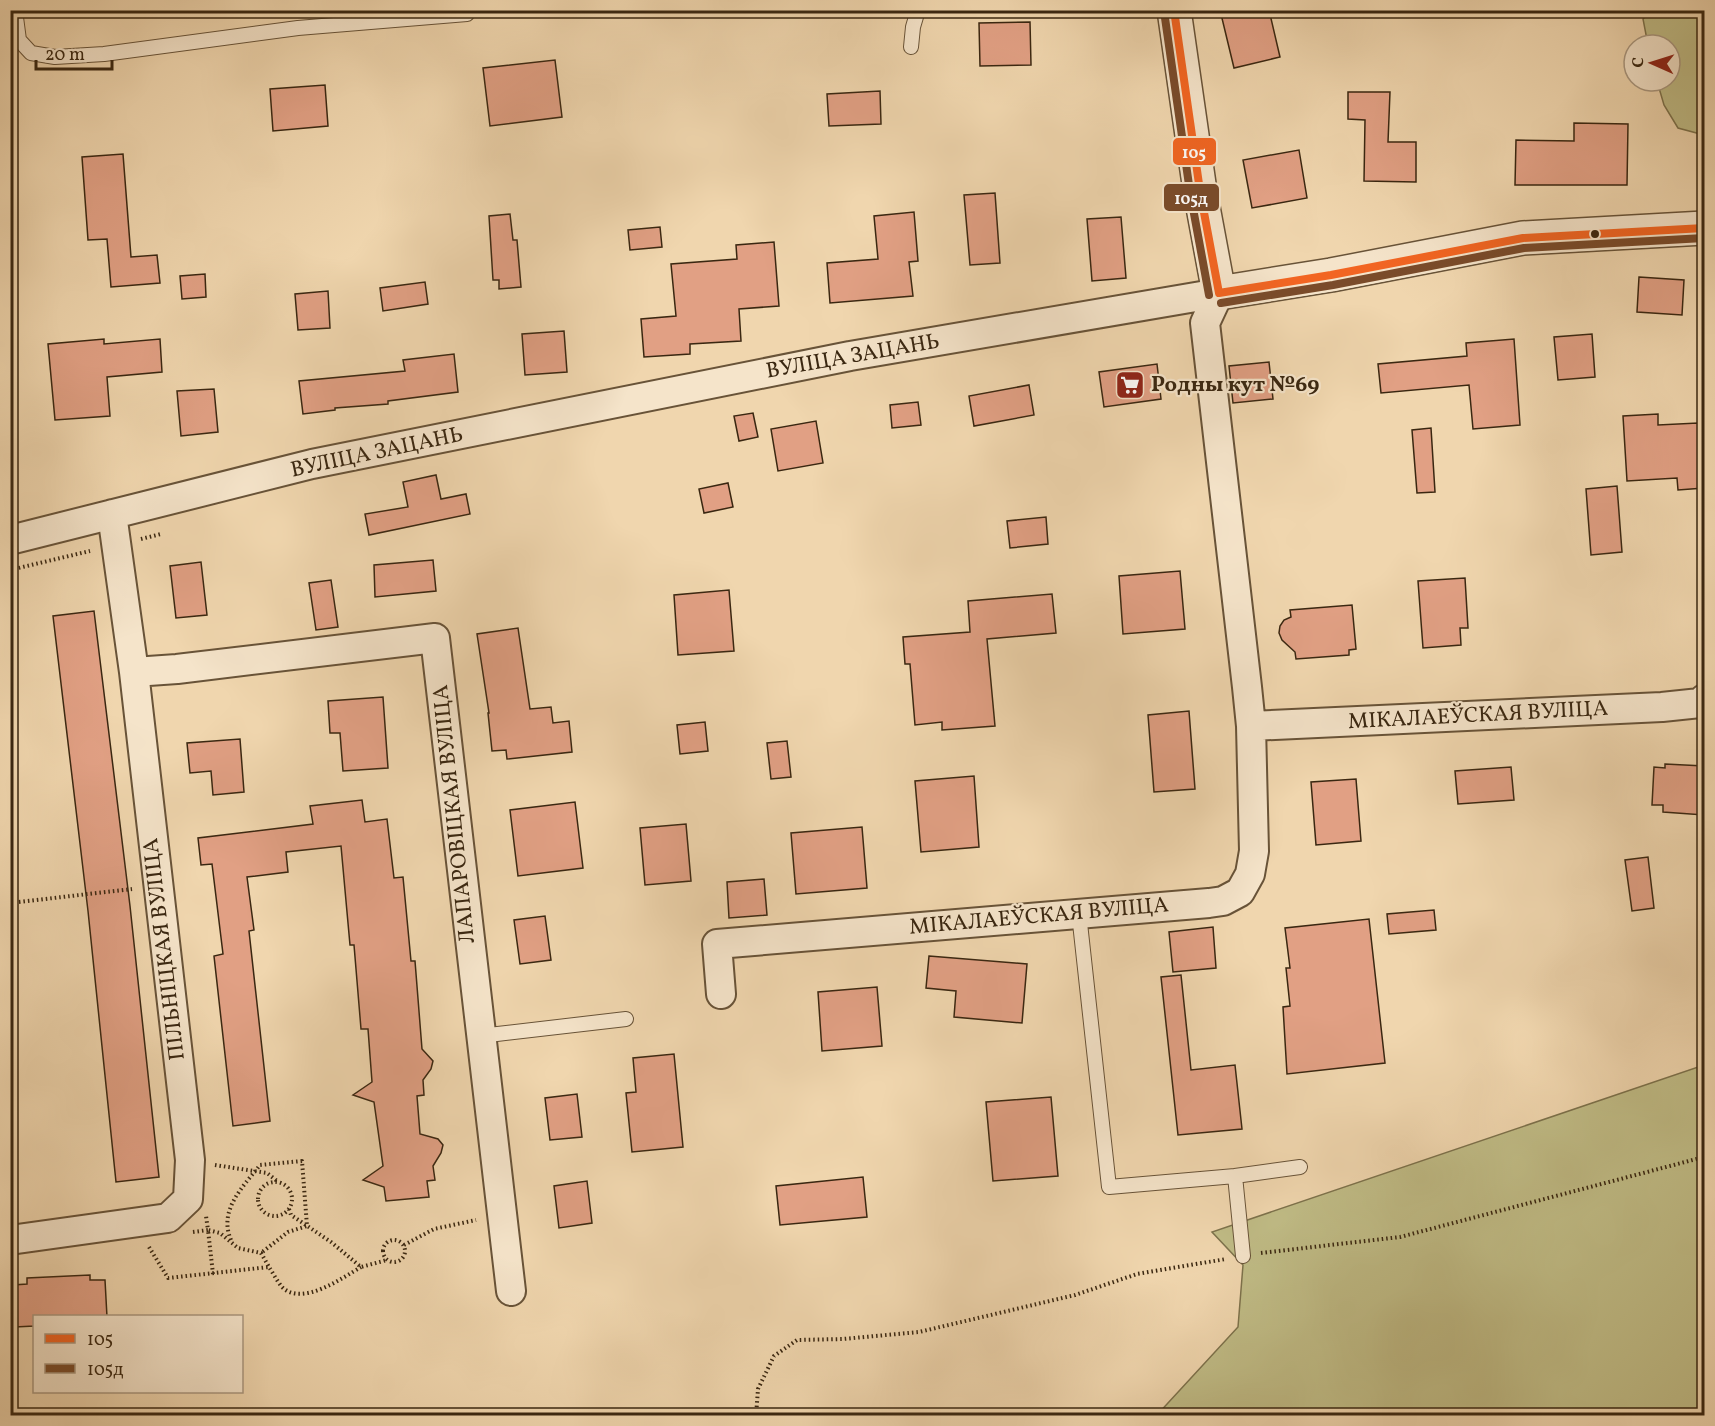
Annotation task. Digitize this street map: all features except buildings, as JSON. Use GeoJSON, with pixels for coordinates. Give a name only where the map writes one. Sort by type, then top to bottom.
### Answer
{"type":"FeatureCollection","features":[{"type":"Feature","properties":{"kind":"street"},"geometry":{"type":"LineString","coordinates":[[1174,10],[1200,191],[1219,294]]}},
{"type":"Feature","properties":{"kind":"street","name":"ВУЛІЦА ЗАЦАНЬ"},"geometry":{"type":"LineString","coordinates":[[10,540],[233,486],[312,464],[850,356],[1331,275],[1523,238],[1704,228]]}},
{"type":"Feature","properties":{"kind":"street","name":"МІКАЛАЕЎСКАЯ ВУЛІЦА"},"geometry":{"type":"LineString","coordinates":[[721,994],[717,944],[1209,903],[1223,901],[1240,892],[1251,873],[1254,851],[1251,726],[1205,323],[1219,294]]}},
{"type":"Feature","properties":{"kind":"street","name":"ПІЛЬНІЦКАЯ ВУЛІЦА"},"geometry":{"type":"LineString","coordinates":[[10,1240],[168,1218],[188,1199],[190,1160],[134,672],[112,514]]}},
{"type":"Feature","properties":{"kind":"street","name":"ЛАПАРОВІЦКАЯ ВУЛІЦА"},"geometry":{"type":"LineString","coordinates":[[134,672],[177,669],[435,638],[511,1292]]}},
{"type":"Feature","properties":{"kind":"street","name":"МІКАЛАЕЎСКАЯ ВУЛІЦА"},"geometry":{"type":"LineString","coordinates":[[1251,726],[1662,707],[1700,703],[1704,699]]}},
{"type":"Feature","properties":{"kind":"lane"},"geometry":{"type":"LineString","coordinates":[[15,10],[19,40],[32,53],[55,57],[104,54],[298,28],[467,14]]}},
{"type":"Feature","properties":{"kind":"lane"},"geometry":{"type":"LineString","coordinates":[[911,47],[918,10]]}},
{"type":"Feature","properties":{"kind":"lane"},"geometry":{"type":"LineString","coordinates":[[1079,914],[1109,1187],[1235,1176],[1300,1167]]}},
{"type":"Feature","properties":{"kind":"lane"},"geometry":{"type":"LineString","coordinates":[[480,1036],[626,1019]]}},
{"type":"Feature","properties":{"kind":"lane"},"geometry":{"type":"LineString","coordinates":[[1235,1176],[1243,1256]]}},
{"type":"Feature","properties":{"kind":"path"},"geometry":{"type":"LineString","coordinates":[[10,570],[161,534]]}},
{"type":"Feature","properties":{"kind":"path"},"geometry":{"type":"LineString","coordinates":[[10,903],[157,886]]}},
{"type":"Feature","properties":{"kind":"path"},"geometry":{"type":"LineString","coordinates":[[756,1416],[758,1389],[774,1356],[797,1340],[843,1339],[919,1332],[1075,1295],[1137,1274],[1282,1249],[1400,1237],[1704,1157]]}},
{"type":"Feature","properties":{"kind":"path"},"geometry":{"type":"LineString","coordinates":[[190,1160],[267,1173],[288,1186],[292,1197],[289,1209],[291,1215],[361,1267]]}},
{"type":"Feature","properties":{"kind":"path"},"geometry":{"type":"LineString","coordinates":[[231,1240],[226,1224],[230,1211],[241,1187],[260,1165],[302,1161],[307,1226]]}},
{"type":"Feature","properties":{"kind":"path"},"geometry":{"type":"LineString","coordinates":[[277,1181],[261,1189],[258,1194],[259,1206],[267,1215],[273,1216],[285,1213],[289,1209]]}},
{"type":"Feature","properties":{"kind":"path"},"geometry":{"type":"LineString","coordinates":[[404,1245],[434,1229],[502,1214]]}},
{"type":"Feature","properties":{"kind":"path"},"geometry":{"type":"LineString","coordinates":[[144,1222],[148,1246],[168,1278],[269,1267]]}},
{"type":"Feature","properties":{"kind":"path"},"geometry":{"type":"LineString","coordinates":[[261,1253],[288,1232],[307,1226]]}},
{"type":"Feature","properties":{"kind":"path"},"geometry":{"type":"LineString","coordinates":[[213,1274],[208,1230],[220,1233],[238,1248],[261,1253],[283,1288],[298,1294],[314,1293],[361,1267],[387,1260],[395,1263],[403,1258],[406,1252],[404,1245],[398,1241],[388,1242],[383,1252],[387,1260]]}},
{"type":"Feature","properties":{"kind":"shaded area"},"geometry":{"type":"Polygon","coordinates":[[[1651,10],[1699,11],[1704,16],[1704,135],[1678,128],[1664,105],[1660,93],[1682,93],[1682,33],[1646,33],[1643,19],[1651,10]]]}},
{"type":"Feature","properties":{"kind":"shaded area"},"geometry":{"type":"Polygon","coordinates":[[[1704,1065],[1704,1415],[1156,1416],[1238,1327],[1243,1265],[1212,1232],[1704,1065]]]}},
{"type":"Feature","properties":{"kind":"transit line","name":"105"},"geometry":{"type":"LineString","coordinates":[[1174,10],[1200,191],[1219,293]]}},
{"type":"Feature","properties":{"kind":"transit line","name":"105д"},"geometry":{"type":"LineString","coordinates":[[1164,11],[1190,192],[1209,295]]}},
{"type":"Feature","properties":{"kind":"transit line","name":"105"},"geometry":{"type":"LineString","coordinates":[[1219,293],[1331,275],[1523,238],[1704,228]]}},
{"type":"Feature","properties":{"kind":"transit line","name":"105д"},"geometry":{"type":"LineString","coordinates":[[1221,303],[1333,285],[1524,248],[1704,238]]}},
{"type":"Feature","properties":{"kind":"place","name":"Родны кут №69"},"geometry":{"type":"Point","coordinates":[1130,385]}}]}
